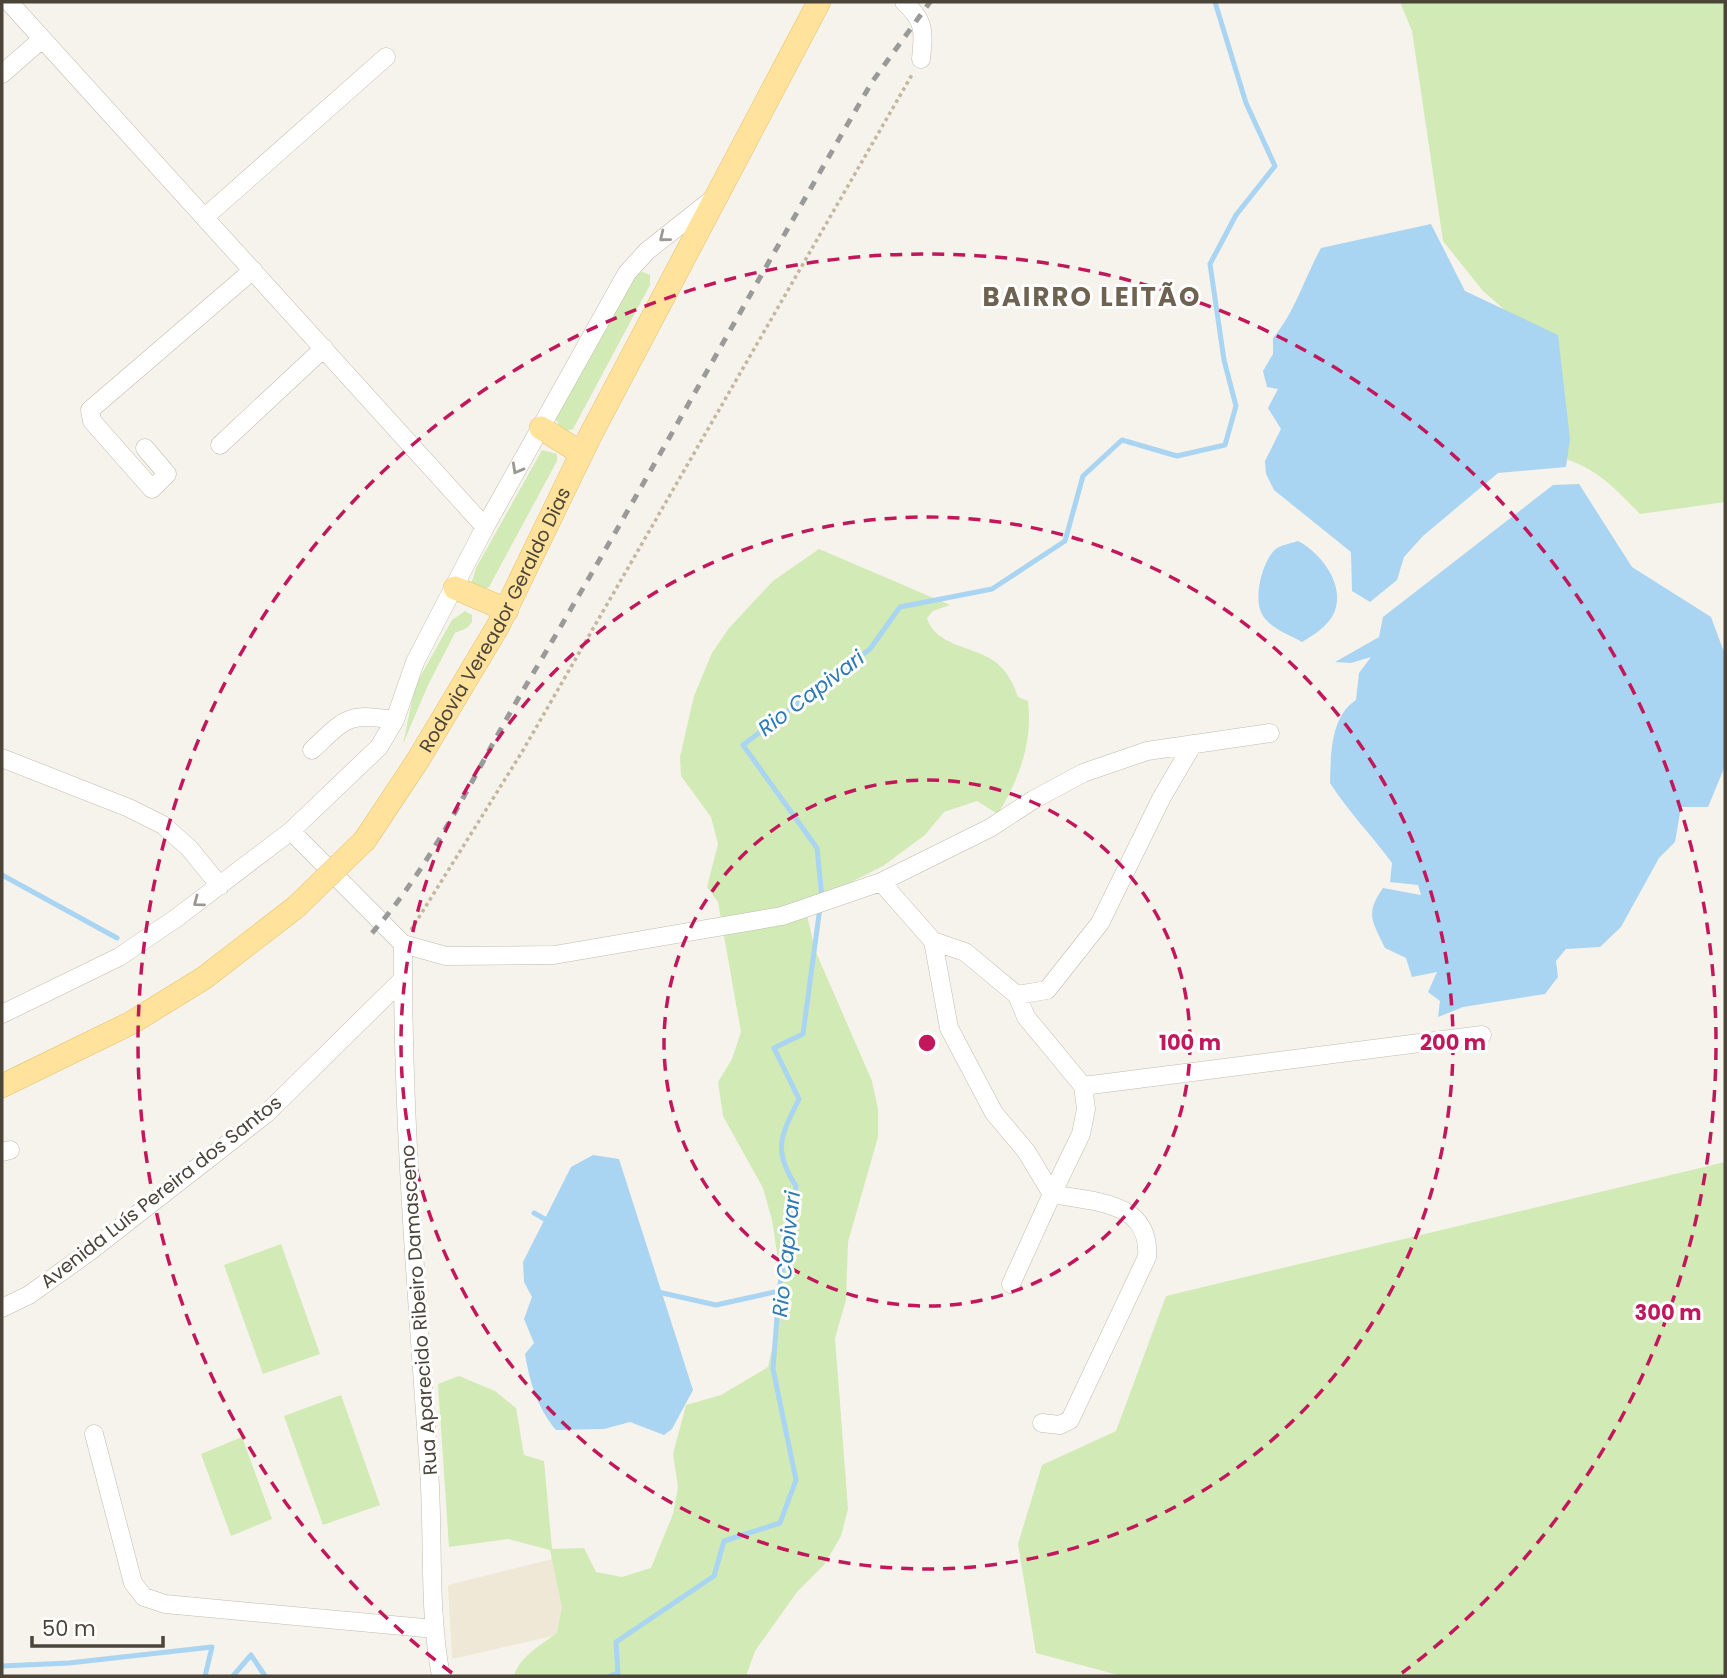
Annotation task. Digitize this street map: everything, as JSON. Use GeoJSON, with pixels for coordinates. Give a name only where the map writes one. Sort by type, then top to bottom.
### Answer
{"type":"FeatureCollection","features":[{"type":"Feature","properties":{"kind":"main road","name":"Rodovia Vereador Geraldo Dias"},"geometry":{"type":"LineString","coordinates":[[2,1086],[131,1023],[204,978],[296,907],[365,840],[418,760],[507,610],[581,453],[819,2]]}},
{"type":"Feature","properties":{"kind":"main road"},"geometry":{"type":"LineString","coordinates":[[541,428],[581,453]]}},
{"type":"Feature","properties":{"kind":"main road"},"geometry":{"type":"LineString","coordinates":[[455,589],[507,610]]}},
{"type":"Feature","properties":{"kind":"street"},"geometry":{"type":"LineString","coordinates":[[9,2],[485,527]]}},
{"type":"Feature","properties":{"kind":"street"},"geometry":{"type":"LineString","coordinates":[[904,2],[919,16],[923,36],[921,59]]}},
{"type":"Feature","properties":{"kind":"street"},"geometry":{"type":"LineString","coordinates":[[2,74],[42,39]]}},
{"type":"Feature","properties":{"kind":"street"},"geometry":{"type":"LineString","coordinates":[[205,218],[386,57]]}},
{"type":"Feature","properties":{"kind":"street"},"geometry":{"type":"LineString","coordinates":[[2,1014],[119,957],[220,886],[291,831],[379,747],[396,720],[415,662],[485,527],[627,272],[646,251],[718,195]]}},
{"type":"Feature","properties":{"kind":"street"},"geometry":{"type":"LineString","coordinates":[[145,448],[167,474],[152,489],[92,421],[90,410],[253,270]]}},
{"type":"Feature","properties":{"kind":"street"},"geometry":{"type":"LineString","coordinates":[[220,445],[324,348]]}},
{"type":"Feature","properties":{"kind":"street"},"geometry":{"type":"LineString","coordinates":[[312,750],[343,721],[356,716],[396,720]]}},
{"type":"Feature","properties":{"kind":"street"},"geometry":{"type":"LineString","coordinates":[[291,831],[399,940],[446,956],[554,955],[782,916],[881,882],[990,828],[1033,800],[1083,774],[1147,751],[1270,733]]}},
{"type":"Feature","properties":{"kind":"street"},"geometry":{"type":"LineString","coordinates":[[1017,995],[1047,990],[1100,923],[1162,797],[1193,744]]}},
{"type":"Feature","properties":{"kind":"street"},"geometry":{"type":"LineString","coordinates":[[2,758],[129,808],[163,825],[189,848],[220,886]]}},
{"type":"Feature","properties":{"kind":"street"},"geometry":{"type":"LineString","coordinates":[[881,882],[933,942],[949,1028],[994,1113],[1026,1152],[1052,1194],[1124,1208],[1139,1222],[1149,1240],[1147,1257],[1070,1420],[1060,1425],[1042,1423]]}},
{"type":"Feature","properties":{"kind":"street","name":"Rua Aparecido Ribeiro Damasceno"},"geometry":{"type":"LineString","coordinates":[[399,940],[403,979],[410,1227],[431,1497],[435,1629],[441,1676]]}},
{"type":"Feature","properties":{"kind":"street"},"geometry":{"type":"LineString","coordinates":[[933,942],[965,952],[1017,995],[1026,1017],[1083,1086],[1086,1109],[1081,1134],[1011,1284]]}},
{"type":"Feature","properties":{"kind":"street","name":"Avenida Luís Pereira dos Santos"},"geometry":{"type":"LineString","coordinates":[[2,1308],[29,1294],[89,1252],[267,1113],[403,979]]}},
{"type":"Feature","properties":{"kind":"street"},"geometry":{"type":"LineString","coordinates":[[1083,1086],[1482,1034]]}},
{"type":"Feature","properties":{"kind":"street"},"geometry":{"type":"LineString","coordinates":[[94,1434],[133,1583],[144,1597],[165,1604],[435,1629]]}},
{"type":"Feature","properties":{"kind":"path"},"geometry":{"type":"LineString","coordinates":[[399,940],[523,752],[921,59]]}},
{"type":"Feature","properties":{"kind":"shaded area"},"geometry":{"type":"Polygon","coordinates":[[[573,1554],[588,1628],[452,1659],[448,1585],[573,1554]]]}},
{"type":"Feature","properties":{"kind":"green space"},"geometry":{"type":"Polygon","coordinates":[[[1400,2],[1725,2],[1725,502],[1640,514],[1597,474],[1573,462],[1543,454],[1514,318],[1483,291],[1443,241],[1412,31],[1400,2]]]}},
{"type":"Feature","properties":{"kind":"green space"},"geometry":{"type":"Polygon","coordinates":[[[643,272],[650,275],[650,285],[573,429],[563,432],[555,418],[636,274],[643,272]]]}},
{"type":"Feature","properties":{"kind":"green space"},"geometry":{"type":"Polygon","coordinates":[[[542,450],[557,454],[557,461],[489,587],[479,591],[471,585],[476,568],[542,450]]]}},
{"type":"Feature","properties":{"kind":"green space"},"geometry":{"type":"Polygon","coordinates":[[[819,549],[950,605],[933,611],[927,618],[931,627],[946,640],[985,656],[1003,668],[1018,697],[1028,701],[1029,716],[1023,760],[998,814],[977,801],[944,812],[925,835],[883,866],[814,901],[807,915],[815,950],[872,1081],[878,1109],[878,1137],[848,1242],[846,1300],[835,1338],[848,1509],[841,1536],[824,1565],[797,1592],[755,1651],[746,1676],[514,1676],[526,1657],[557,1633],[562,1607],[550,1550],[508,1539],[449,1547],[438,1384],[459,1376],[495,1391],[516,1408],[524,1455],[544,1461],[552,1549],[584,1548],[596,1572],[622,1577],[651,1568],[673,1514],[678,1487],[673,1454],[686,1405],[721,1395],[768,1367],[781,1309],[781,1279],[772,1220],[763,1188],[723,1116],[718,1082],[732,1059],[741,1032],[718,902],[707,887],[718,844],[711,817],[681,776],[680,757],[694,696],[712,653],[729,628],[773,581],[819,549]]]}},
{"type":"Feature","properties":{"kind":"green space"},"geometry":{"type":"Polygon","coordinates":[[[465,611],[472,615],[472,622],[467,628],[455,633],[428,685],[403,744],[415,686],[452,620],[465,611]]]}},
{"type":"Feature","properties":{"kind":"green space"},"geometry":{"type":"Polygon","coordinates":[[[1725,1162],[1725,1676],[1122,1676],[1036,1653],[1018,1544],[1042,1465],[1116,1431],[1166,1296],[1725,1162]]]}},
{"type":"Feature","properties":{"kind":"green space"},"geometry":{"type":"Polygon","coordinates":[[[281,1244],[320,1354],[263,1374],[224,1265],[281,1244]]]}},
{"type":"Feature","properties":{"kind":"green space"},"geometry":{"type":"Polygon","coordinates":[[[341,1395],[380,1505],[323,1525],[284,1416],[341,1395]]]}},
{"type":"Feature","properties":{"kind":"green space"},"geometry":{"type":"Polygon","coordinates":[[[242,1437],[272,1519],[231,1536],[201,1454],[242,1437]]]}},
{"type":"Feature","properties":{"kind":"water"},"geometry":{"type":"Polygon","coordinates":[[[1431,224],[1465,291],[1558,335],[1570,439],[1566,467],[1498,473],[1423,536],[1404,557],[1397,580],[1370,602],[1352,591],[1351,552],[1274,490],[1266,474],[1265,461],[1281,429],[1268,408],[1278,389],[1267,387],[1263,371],[1273,354],[1273,338],[1293,307],[1321,248],[1431,224]]]}},
{"type":"Feature","properties":{"kind":"water"},"geometry":{"type":"Polygon","coordinates":[[[1579,484],[1632,567],[1711,617],[1725,655],[1725,766],[1708,807],[1681,807],[1675,842],[1659,858],[1621,927],[1600,947],[1566,949],[1556,961],[1558,977],[1545,994],[1463,1007],[1438,1017],[1440,1001],[1428,992],[1437,972],[1412,977],[1406,958],[1385,948],[1372,918],[1374,905],[1383,888],[1421,895],[1418,885],[1390,882],[1392,863],[1330,783],[1332,749],[1337,726],[1347,707],[1356,700],[1359,673],[1371,657],[1351,663],[1335,662],[1379,637],[1383,617],[1553,485],[1579,484]]]}},
{"type":"Feature","properties":{"kind":"water"},"geometry":{"type":"Polygon","coordinates":[[[1298,541],[1323,562],[1337,592],[1337,602],[1331,618],[1320,630],[1302,642],[1280,631],[1265,619],[1258,599],[1263,570],[1272,553],[1279,547],[1298,541]]]}},
{"type":"Feature","properties":{"kind":"water"},"geometry":{"type":"Polygon","coordinates":[[[593,1155],[619,1159],[693,1390],[672,1429],[664,1435],[630,1422],[604,1429],[556,1430],[539,1403],[529,1375],[525,1354],[534,1343],[524,1319],[532,1297],[524,1282],[523,1262],[571,1167],[593,1155]]]}},
{"type":"Feature","properties":{"kind":"waterway","name":"Rio Capivari"},"geometry":{"type":"LineString","coordinates":[[822,898],[817,848],[743,745],[870,649],[900,607],[992,589],[1065,541],[1083,476],[1122,440],[1177,456],[1225,445],[1236,406],[1224,360],[1210,264],[1236,215],[1275,166],[1246,103],[1215,2]]}},
{"type":"Feature","properties":{"kind":"waterway"},"geometry":{"type":"LineString","coordinates":[[2,875],[117,938]]}},
{"type":"Feature","properties":{"kind":"waterway","name":"Rio Capivari"},"geometry":{"type":"LineString","coordinates":[[610,1676],[618,1673],[616,1642],[714,1576],[724,1541],[780,1523],[796,1480],[773,1369],[779,1291],[796,1186],[784,1162],[782,1142],[799,1099],[774,1048],[803,1034],[820,907]]}},
{"type":"Feature","properties":{"kind":"waterway"},"geometry":{"type":"LineString","coordinates":[[534,1213],[550,1222]]}},
{"type":"Feature","properties":{"kind":"waterway"},"geometry":{"type":"LineString","coordinates":[[658,1292],[716,1305],[779,1291]]}},
{"type":"Feature","properties":{"kind":"waterway"},"geometry":{"type":"LineString","coordinates":[[2,1666],[69,1663],[212,1647],[205,1676]]}},
{"type":"Feature","properties":{"kind":"waterway"},"geometry":{"type":"LineString","coordinates":[[233,1676],[251,1655],[265,1676]]}},
{"type":"Feature","properties":{"kind":"railway"},"geometry":{"type":"LineString","coordinates":[[372,933],[395,905],[436,845],[872,82],[930,2]]}},
{"type":"Feature","properties":{"kind":"district","name":"BAIRRO LEITÃO"},"geometry":{"type":"Point","coordinates":[1092,297]}}]}
